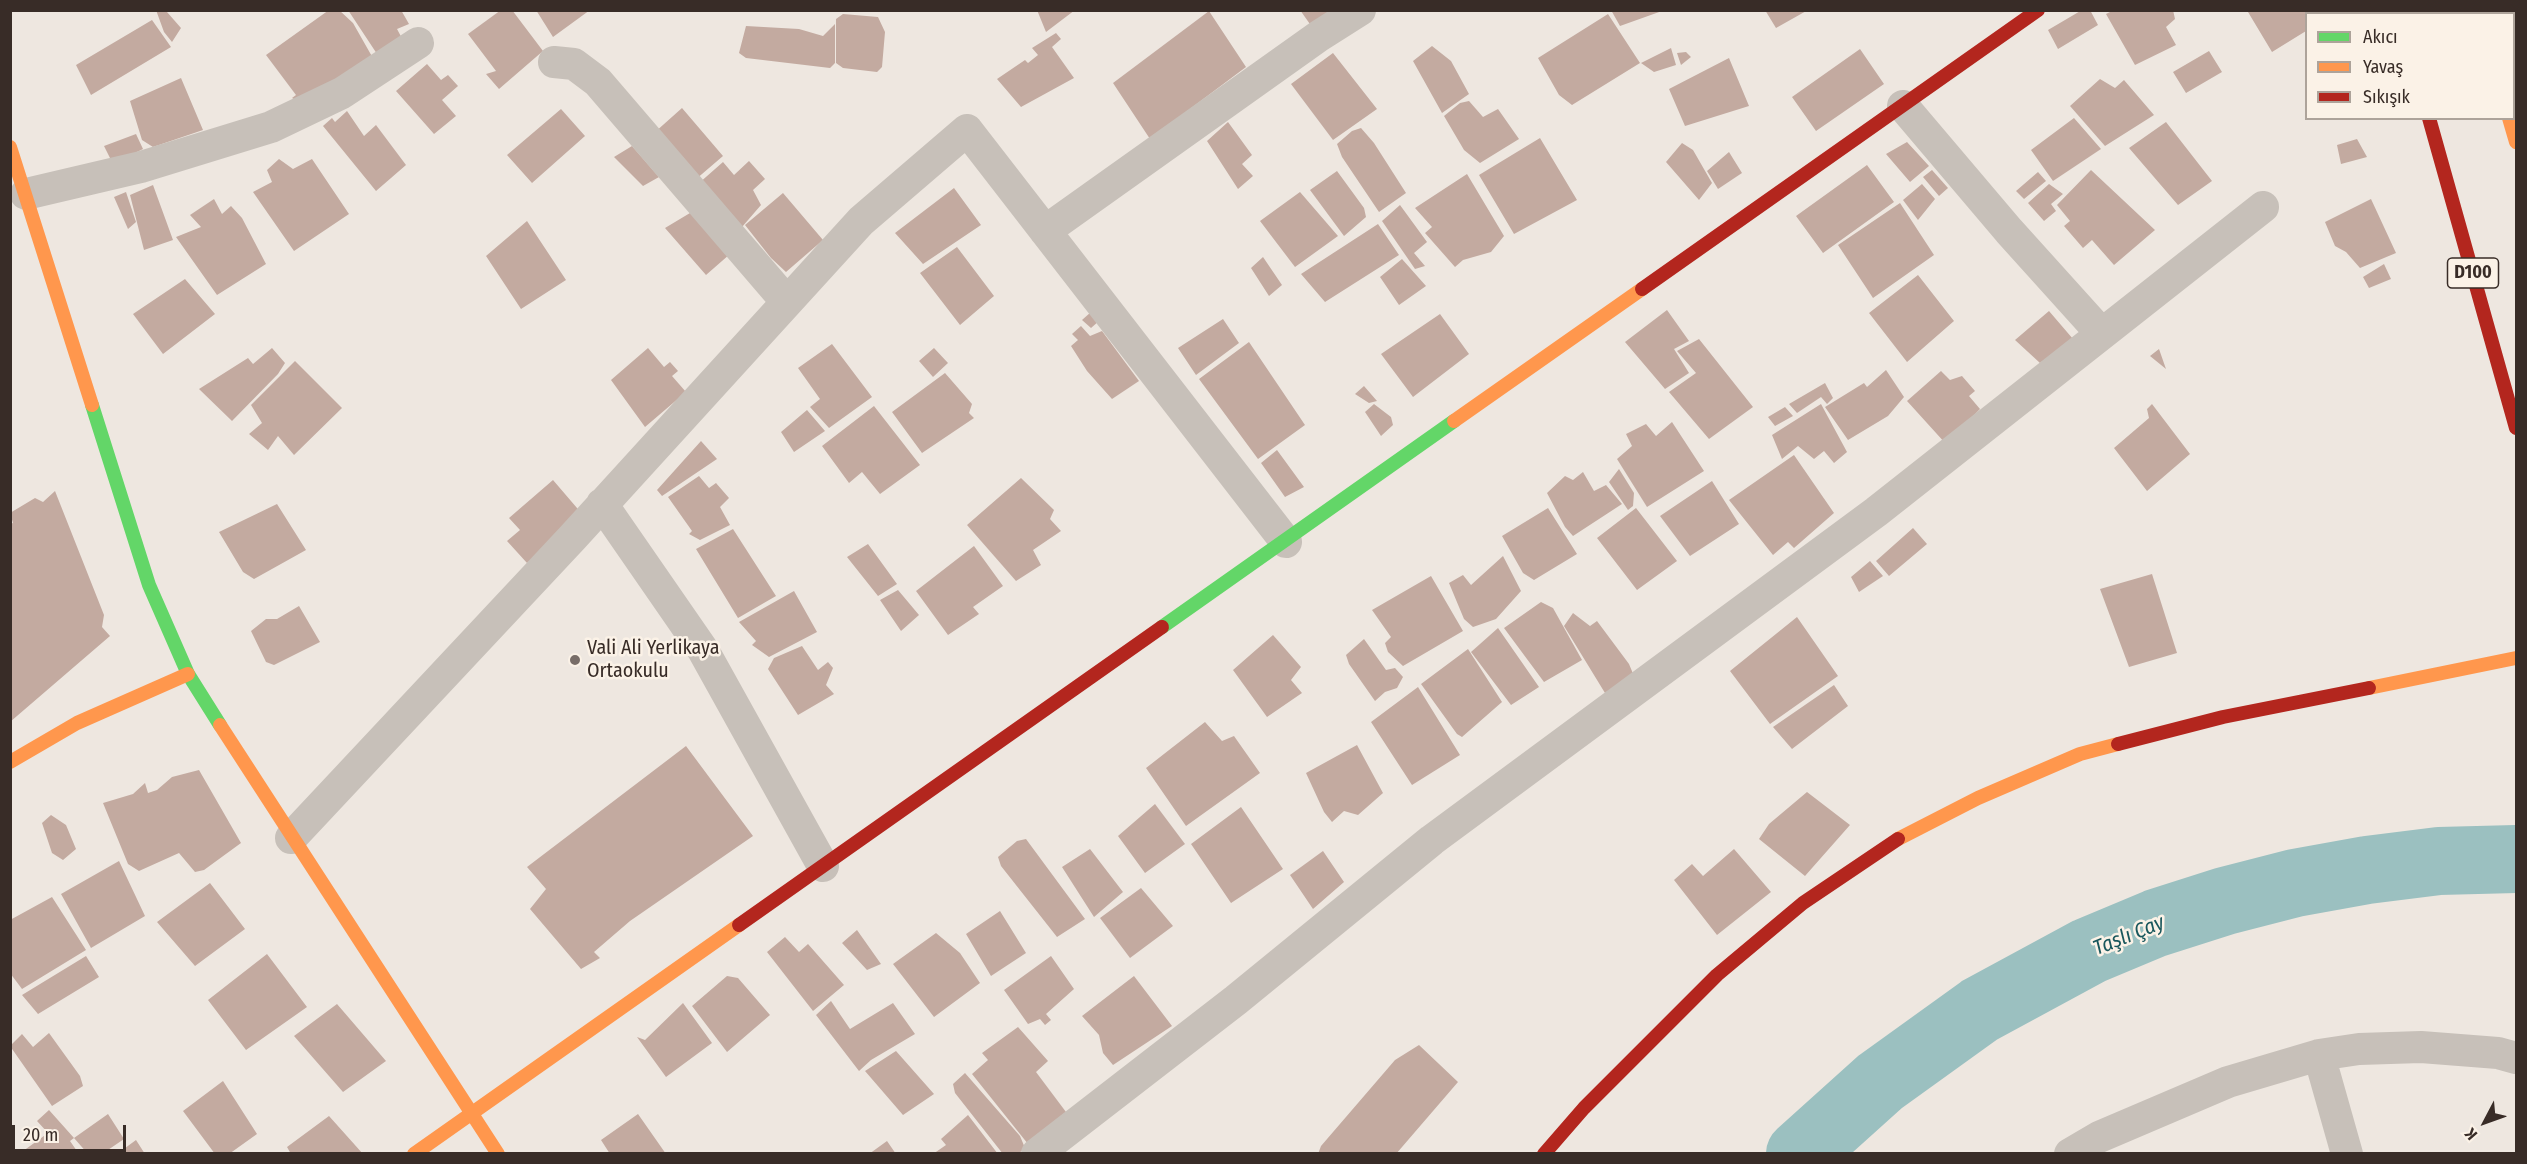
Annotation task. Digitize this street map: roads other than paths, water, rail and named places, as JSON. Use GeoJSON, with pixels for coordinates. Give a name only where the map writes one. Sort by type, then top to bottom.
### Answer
{"type":"FeatureCollection","features":[{"type":"Feature","properties":{"kind":"main road"},"geometry":{"type":"LineString","coordinates":[[414,1154],[470,1112],[1286,542],[2038,10]]}},
{"type":"Feature","properties":{"kind":"main road","name":"D100"},"geometry":{"type":"LineString","coordinates":[[2430,120],[2517,428]]}},
{"type":"Feature","properties":{"kind":"main road"},"geometry":{"type":"LineString","coordinates":[[2510,120],[2517,142]]}},
{"type":"Feature","properties":{"kind":"main road"},"geometry":{"type":"LineString","coordinates":[[10,147],[149,585],[188,674],[291,838],[498,1154]]}},
{"type":"Feature","properties":{"kind":"main road"},"geometry":{"type":"LineString","coordinates":[[1544,1154],[1584,1108],[1718,975],[1803,903],[1888,844],[1968,803],[2080,754],[2223,717],[2517,658]]}},
{"type":"Feature","properties":{"kind":"main road"},"geometry":{"type":"LineString","coordinates":[[10,762],[77,723],[188,674]]}},
{"type":"Feature","properties":{"kind":"street"},"geometry":{"type":"LineString","coordinates":[[1045,231],[1360,10]]}},
{"type":"Feature","properties":{"kind":"street"},"geometry":{"type":"LineString","coordinates":[[26,194],[141,167],[271,127],[342,93],[418,43]]}},
{"type":"Feature","properties":{"kind":"street"},"geometry":{"type":"LineString","coordinates":[[554,62],[574,64],[598,82],[786,301]]}},
{"type":"Feature","properties":{"kind":"street"},"geometry":{"type":"LineString","coordinates":[[1903,106],[2009,231],[2102,333]]}},
{"type":"Feature","properties":{"kind":"street"},"geometry":{"type":"LineString","coordinates":[[291,838],[861,221],[967,130],[1286,542]]}},
{"type":"Feature","properties":{"kind":"street"},"geometry":{"type":"LineString","coordinates":[[1037,1154],[1236,1000],[1432,840],[1876,512],[2263,207]]}},
{"type":"Feature","properties":{"kind":"street"},"geometry":{"type":"LineString","coordinates":[[602,504],[703,650],[823,866]]}},
{"type":"Feature","properties":{"kind":"street"},"geometry":{"type":"LineString","coordinates":[[2070,1154],[2099,1137],[2228,1082],[2319,1054],[2359,1049],[2421,1047],[2498,1053],[2517,1058]]}},
{"type":"Feature","properties":{"kind":"street"},"geometry":{"type":"LineString","coordinates":[[2319,1054],[2348,1154]]}},
{"type":"Feature","properties":{"kind":"waterway","name":"Taşlı Çay"},"geometry":{"type":"LineString","coordinates":[[1800,1154],[1880,1082],[1980,1010],[2089,951],[2156,923],[2225,901],[2295,883],[2367,870],[2439,861],[2516,859]]}},
{"type":"Feature","properties":{"kind":"place","name":"Vali Ali Yerlikaya Ortaokulu"},"geometry":{"type":"Point","coordinates":[575,660]}}]}
